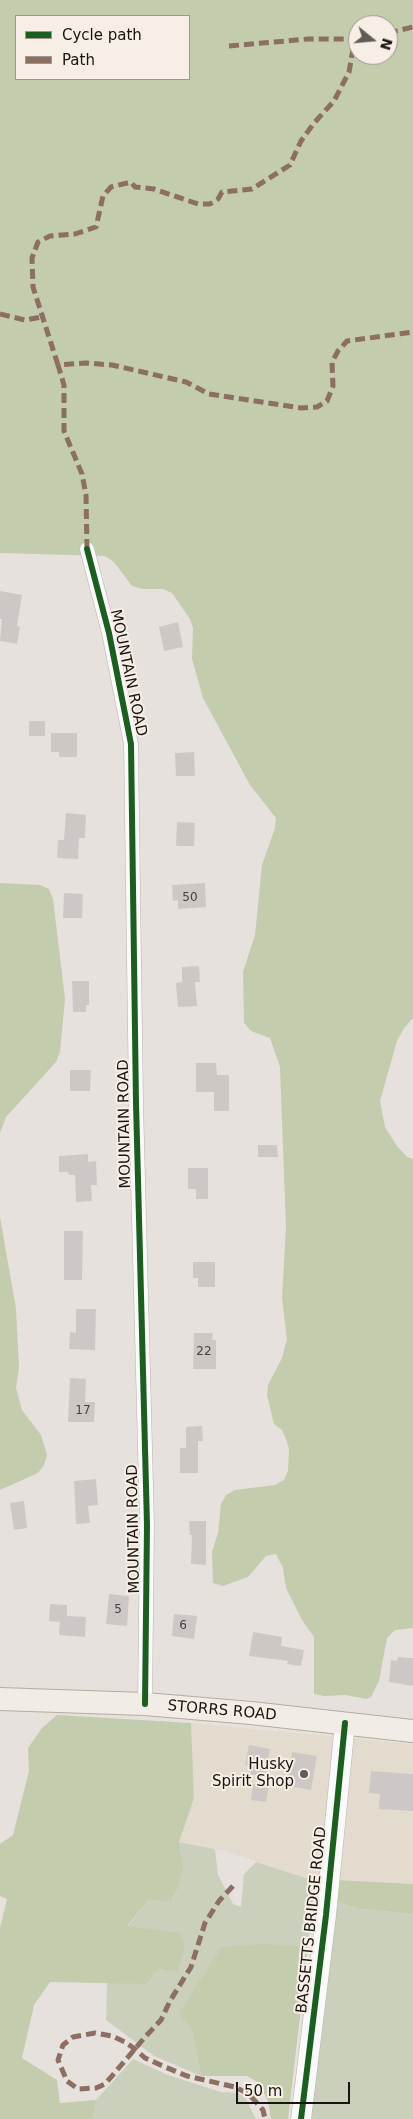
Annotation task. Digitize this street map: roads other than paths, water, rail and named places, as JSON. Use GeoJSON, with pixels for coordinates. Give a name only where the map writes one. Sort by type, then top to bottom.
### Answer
{"type":"FeatureCollection","features":[{"type":"Feature","properties":{"kind":"main road","name":"STORRS ROAD"},"geometry":{"type":"LineString","coordinates":[[0,1699],[144,1704],[413,1731]]}},
{"type":"Feature","properties":{"kind":"street","name":"MOUNTAIN ROAD"},"geometry":{"type":"LineString","coordinates":[[87,549],[109,633],[131,744],[136,1103],[147,1525],[144,1704]]}},
{"type":"Feature","properties":{"kind":"street","name":"BASSETTS BRIDGE ROAD"},"geometry":{"type":"LineString","coordinates":[[301,2119],[326,1915],[345,1724]]}},
{"type":"Feature","properties":{"kind":"place","name":"Husky Spirit Shop"},"geometry":{"type":"Point","coordinates":[304,1774]}}]}
